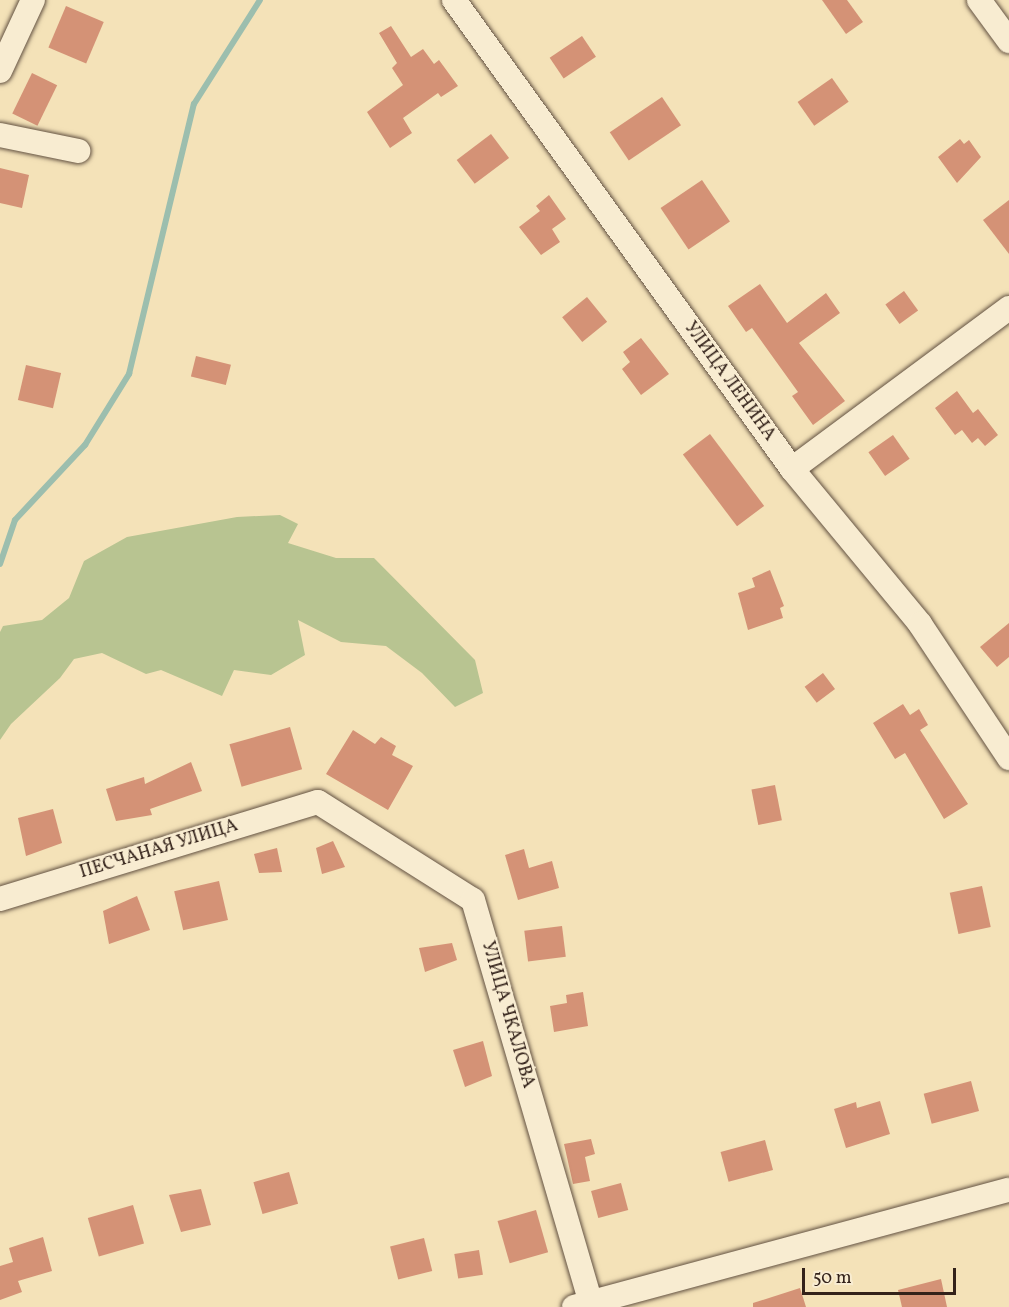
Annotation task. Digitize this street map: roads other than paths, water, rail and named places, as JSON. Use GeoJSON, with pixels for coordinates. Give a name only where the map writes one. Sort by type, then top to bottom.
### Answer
{"type":"FeatureCollection","features":[{"type":"Feature","properties":{"kind":"street"},"geometry":{"type":"LineString","coordinates":[[0,71],[33,0]]}},
{"type":"Feature","properties":{"kind":"street","name":"УЛИЦА ЛЕНИНА"},"geometry":{"type":"LineString","coordinates":[[454,0],[792,469],[920,624],[1009,758]]}},
{"type":"Feature","properties":{"kind":"street"},"geometry":{"type":"LineString","coordinates":[[979,0],[1009,41]]}},
{"type":"Feature","properties":{"kind":"street"},"geometry":{"type":"LineString","coordinates":[[0,135],[78,151]]}},
{"type":"Feature","properties":{"kind":"street"},"geometry":{"type":"LineString","coordinates":[[792,469],[1009,308]]}},
{"type":"Feature","properties":{"kind":"street","name":"ПЕСЧАНАЯ УЛИЦА"},"geometry":{"type":"LineString","coordinates":[[0,899],[318,802]]}},
{"type":"Feature","properties":{"kind":"street","name":"УЛИЦА ЧКАЛОВА"},"geometry":{"type":"LineString","coordinates":[[318,802],[473,900],[585,1305]]}},
{"type":"Feature","properties":{"kind":"street"},"geometry":{"type":"LineString","coordinates":[[585,1305],[1009,1190]]}},
{"type":"Feature","properties":{"kind":"waterway"},"geometry":{"type":"LineString","coordinates":[[0,564],[15,520],[85,445],[129,374],[194,104],[260,0]]}}]}
